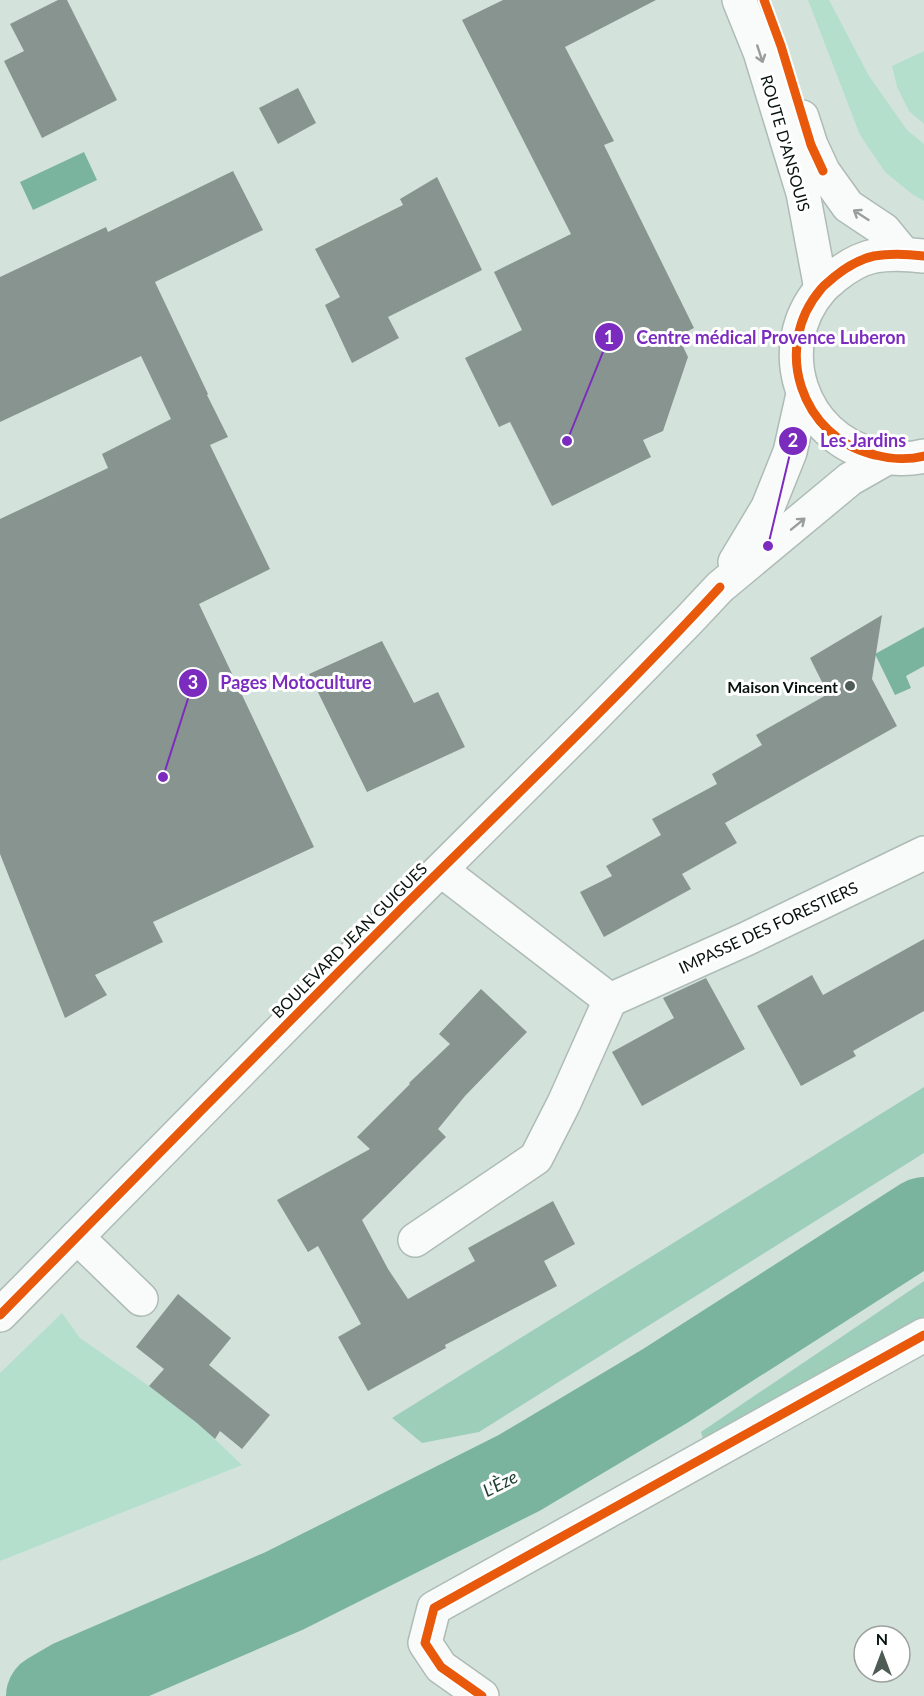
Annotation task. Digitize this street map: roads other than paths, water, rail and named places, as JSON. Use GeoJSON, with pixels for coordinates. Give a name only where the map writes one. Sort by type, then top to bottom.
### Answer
{"type":"FeatureCollection","features":[{"type":"Feature","properties":{"kind":"street","name":"ROUTE D'ANSOUIS"},"geometry":{"type":"LineString","coordinates":[[739,0],[760,51],[803,193],[821,289]]}},
{"type":"Feature","properties":{"kind":"street","name":"ROUTE D'ANSOUIS"},"geometry":{"type":"LineString","coordinates":[[764,0],[781,46],[811,144],[823,171],[848,206],[884,230],[914,255]]}},
{"type":"Feature","properties":{"kind":"street"},"geometry":{"type":"LineString","coordinates":[[914,255],[872,256],[844,269],[821,289],[805,312],[797,338],[796,366],[802,394],[816,418],[836,438],[860,452],[887,458],[924,456]]}},
{"type":"Feature","properties":{"kind":"street","name":"BOULEVARD JEAN GUIGUES"},"geometry":{"type":"LineString","coordinates":[[720,587],[768,507],[790,452],[802,394]]}},
{"type":"Feature","properties":{"kind":"street","name":"BOULEVARD JEAN GUIGUES"},"geometry":{"type":"LineString","coordinates":[[0,1315],[720,587],[850,480],[887,458]]}},
{"type":"Feature","properties":{"kind":"street","name":"IMPASSE DES FORESTIERS"},"geometry":{"type":"LineString","coordinates":[[610,1000],[747,939],[924,853]]}},
{"type":"Feature","properties":{"kind":"street"},"geometry":{"type":"LineString","coordinates":[[415,1240],[536,1158],[564,1103],[610,1000],[441,870]]}},
{"type":"Feature","properties":{"kind":"street"},"geometry":{"type":"LineString","coordinates":[[77,1237],[141,1299]]}},
{"type":"Feature","properties":{"kind":"street"},"geometry":{"type":"LineString","coordinates":[[482,1696],[441,1667],[425,1643],[434,1608],[924,1335]]}},
{"type":"Feature","properties":{"kind":"waterway","name":"L'Èze"},"geometry":{"type":"LineString","coordinates":[[49,1696],[73,1682],[284,1591],[519,1473],[665,1386],[924,1220]]}},
{"type":"Feature","properties":{"kind":"place","name":"Centre médical Provence Luberon"},"geometry":{"type":"Point","coordinates":[567,441]}},
{"type":"Feature","properties":{"kind":"place","name":"Les Jardins"},"geometry":{"type":"Point","coordinates":[768,546]}},
{"type":"Feature","properties":{"kind":"place","name":"Maison Vincent"},"geometry":{"type":"Point","coordinates":[850,686]}},
{"type":"Feature","properties":{"kind":"place","name":"Pages Motoculture"},"geometry":{"type":"Point","coordinates":[163,777]}}]}
